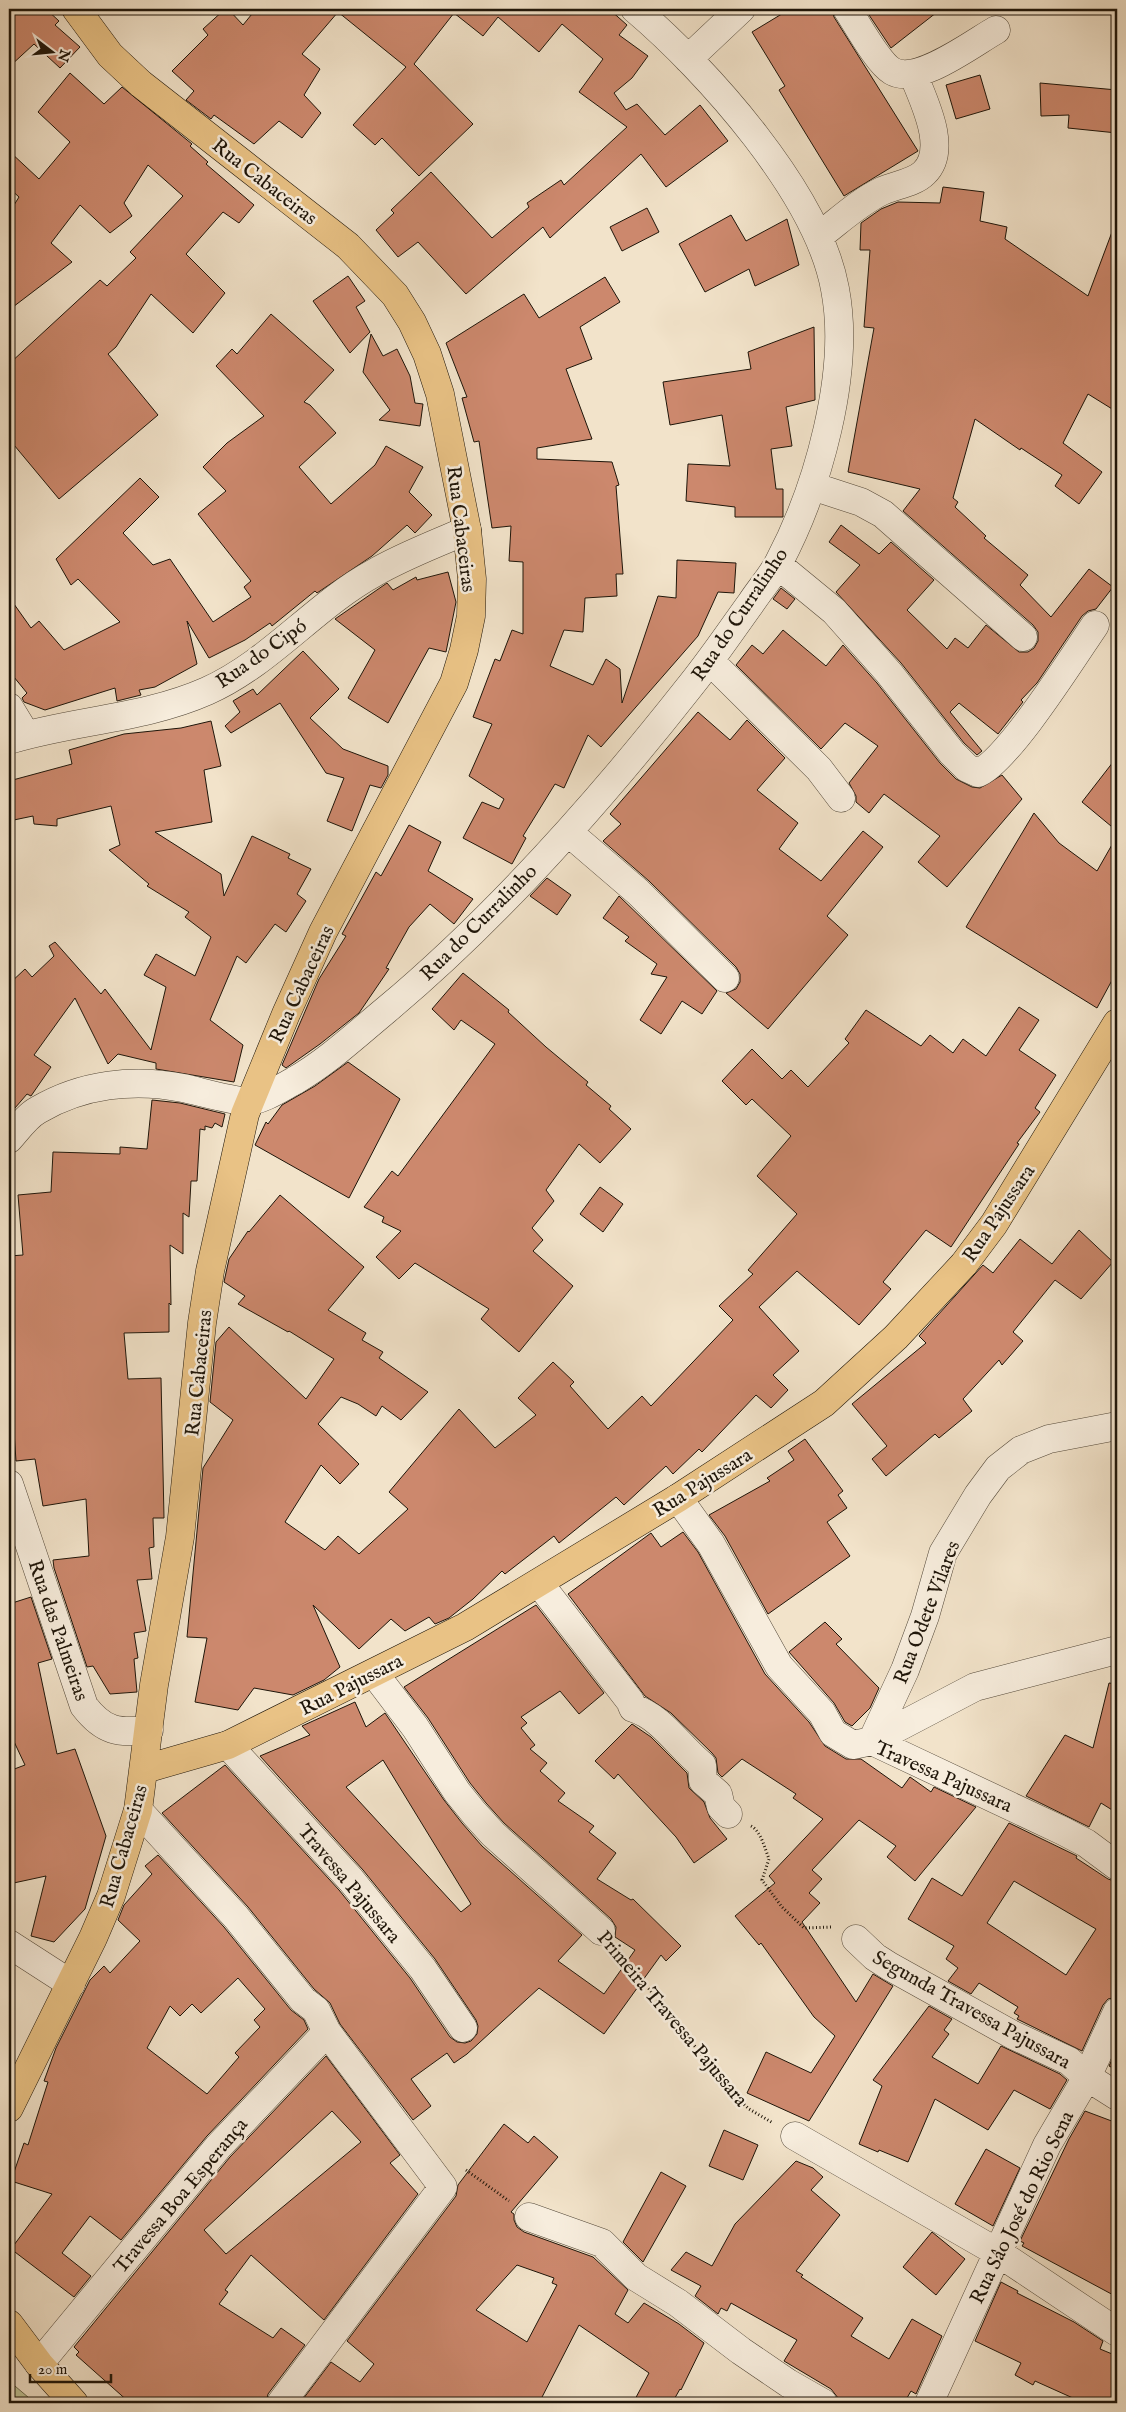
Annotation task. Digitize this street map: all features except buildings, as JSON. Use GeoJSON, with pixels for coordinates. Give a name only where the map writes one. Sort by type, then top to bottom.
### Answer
{"type":"FeatureCollection","features":[{"type":"Feature","properties":{"kind":"main road","name":"Rua Cabaceiras"},"geometry":{"type":"LineString","coordinates":[[9,2108],[72,1984],[111,1896],[138,1810],[145,1769],[154,1684],[180,1537],[202,1323],[210,1271],[226,1193],[249,1101],[324,932],[454,683],[472,616],[472,580],[467,530],[440,394],[428,354],[395,295],[348,246],[141,84],[110,55],[76,9]]}},
{"type":"Feature","properties":{"kind":"main road","name":"Rua Pajussara"},"geometry":{"type":"LineString","coordinates":[[145,1769],[228,1745],[465,1627],[678,1498],[824,1403],[896,1337],[964,1264],[994,1224],[1117,1023]]}},
{"type":"Feature","properties":{"kind":"main road"},"geometry":{"type":"LineString","coordinates":[[9,2324],[39,2364],[74,2403]]}},
{"type":"Feature","properties":{"kind":"street","name":"Rua do Curralinho"},"geometry":{"type":"LineString","coordinates":[[249,1101],[289,1084],[324,1062],[405,994],[484,920],[568,832],[650,738],[710,661],[778,565],[812,486],[824,444],[834,387],[839,332],[835,288],[819,236],[788,182],[737,113],[688,59],[635,9]]}},
{"type":"Feature","properties":{"kind":"street"},"geometry":{"type":"LineString","coordinates":[[688,59],[741,9]]}},
{"type":"Feature","properties":{"kind":"street"},"geometry":{"type":"LineString","coordinates":[[847,9],[884,65],[893,72],[913,74],[927,70],[996,30]]}},
{"type":"Feature","properties":{"kind":"street"},"geometry":{"type":"LineString","coordinates":[[819,236],[881,191],[914,180],[925,172],[934,150],[934,129],[913,74]]}},
{"type":"Feature","properties":{"kind":"street"},"geometry":{"type":"LineString","coordinates":[[812,486],[861,502],[883,514],[1022,637]]}},
{"type":"Feature","properties":{"kind":"street","name":"Rua do Cipó"},"geometry":{"type":"LineString","coordinates":[[17,738],[173,704],[208,691],[238,674],[267,654],[313,616],[373,573],[467,530]]}},
{"type":"Feature","properties":{"kind":"street"},"geometry":{"type":"LineString","coordinates":[[778,565],[834,611],[889,673],[952,753],[966,768],[978,773],[988,769],[1006,750],[1094,626]]}},
{"type":"Feature","properties":{"kind":"street"},"geometry":{"type":"LineString","coordinates":[[710,661],[819,769],[841,798]]}},
{"type":"Feature","properties":{"kind":"street"},"geometry":{"type":"LineString","coordinates":[[9,707],[17,738]]}},
{"type":"Feature","properties":{"kind":"street"},"geometry":{"type":"LineString","coordinates":[[568,832],[638,892],[725,978]]}},
{"type":"Feature","properties":{"kind":"street"},"geometry":{"type":"LineString","coordinates":[[9,1139],[35,1111],[71,1095],[111,1084],[164,1084],[249,1101]]}},
{"type":"Feature","properties":{"kind":"street","name":"Rua Odete Vilares"},"geometry":{"type":"LineString","coordinates":[[872,1741],[908,1661],[925,1616],[943,1553],[978,1495],[998,1468],[1021,1450],[1049,1439],[1117,1426]]}},
{"type":"Feature","properties":{"kind":"street","name":"Rua das Palmeiras"},"geometry":{"type":"LineString","coordinates":[[9,1484],[84,1706],[102,1726],[128,1732],[149,1730]]}},
{"type":"Feature","properties":{"kind":"street","name":"Travessa Pajussara"},"geometry":{"type":"LineString","coordinates":[[678,1498],[711,1544],[779,1666],[822,1713],[834,1733],[853,1745],[872,1741],[1063,1831],[1086,1843],[1117,1866]]}},
{"type":"Feature","properties":{"kind":"street"},"geometry":{"type":"LineString","coordinates":[[539,1583],[630,1701],[633,1708],[646,1712],[673,1735],[685,1752],[702,1765],[703,1781],[718,1794],[721,1807],[728,1814]]}},
{"type":"Feature","properties":{"kind":"street"},"geometry":{"type":"LineString","coordinates":[[872,1741],[976,1687],[1117,1650]]}},
{"type":"Feature","properties":{"kind":"street","name":"Primeira Travessa Pajussara"},"geometry":{"type":"LineString","coordinates":[[374,1673],[415,1727],[456,1792],[474,1813],[493,1834],[601,1931]]}},
{"type":"Feature","properties":{"kind":"street","name":"Travessa Pajussara"},"geometry":{"type":"LineString","coordinates":[[228,1745],[351,1880],[423,1969],[463,2028]]}},
{"type":"Feature","properties":{"kind":"street"},"geometry":{"type":"LineString","coordinates":[[138,1810],[236,1917],[297,1992],[316,2010],[327,2032],[443,2187],[281,2403]]}},
{"type":"Feature","properties":{"kind":"street","name":"Segunda Travessa Pajussara"},"geometry":{"type":"LineString","coordinates":[[856,1939],[875,1957],[889,1966],[1013,2035],[1063,2058],[1087,2077],[1117,2096]]}},
{"type":"Feature","properties":{"kind":"street"},"geometry":{"type":"LineString","coordinates":[[9,1944],[72,1984]]}},
{"type":"Feature","properties":{"kind":"street","name":"Rua Sâo José do Rio Sena"},"geometry":{"type":"LineString","coordinates":[[929,2403],[1047,2145],[1087,2077],[1117,2012]]}},
{"type":"Feature","properties":{"kind":"street","name":"Travessa Boa Esperança"},"geometry":{"type":"LineString","coordinates":[[39,2364],[218,2147],[327,2032]]}},
{"type":"Feature","properties":{"kind":"street"},"geometry":{"type":"LineString","coordinates":[[795,2136],[997,2252],[1117,2332]]}},
{"type":"Feature","properties":{"kind":"street"},"geometry":{"type":"LineString","coordinates":[[529,2217],[602,2243],[636,2277],[678,2303],[741,2351],[788,2383],[824,2403]]}},
{"type":"Feature","properties":{"kind":"path","name":"Segunda Travessa Pajussara"},"geometry":{"type":"LineString","coordinates":[[728,1814],[755,1828],[769,1859],[762,1880],[782,1908],[804,1928],[836,1927],[856,1939]]}},
{"type":"Feature","properties":{"kind":"path","name":"Primeira Travessa Pajussara"},"geometry":{"type":"LineString","coordinates":[[601,1931],[733,2094],[749,2109],[795,2136]]}},
{"type":"Feature","properties":{"kind":"path"},"geometry":{"type":"LineString","coordinates":[[443,2187],[452,2170],[464,2169],[529,2217]]}},
{"type":"Feature","properties":{"kind":"green space"},"geometry":{"type":"Polygon","coordinates":[[[9,2381],[35,2403],[9,2403],[9,2381]]]}}]}
